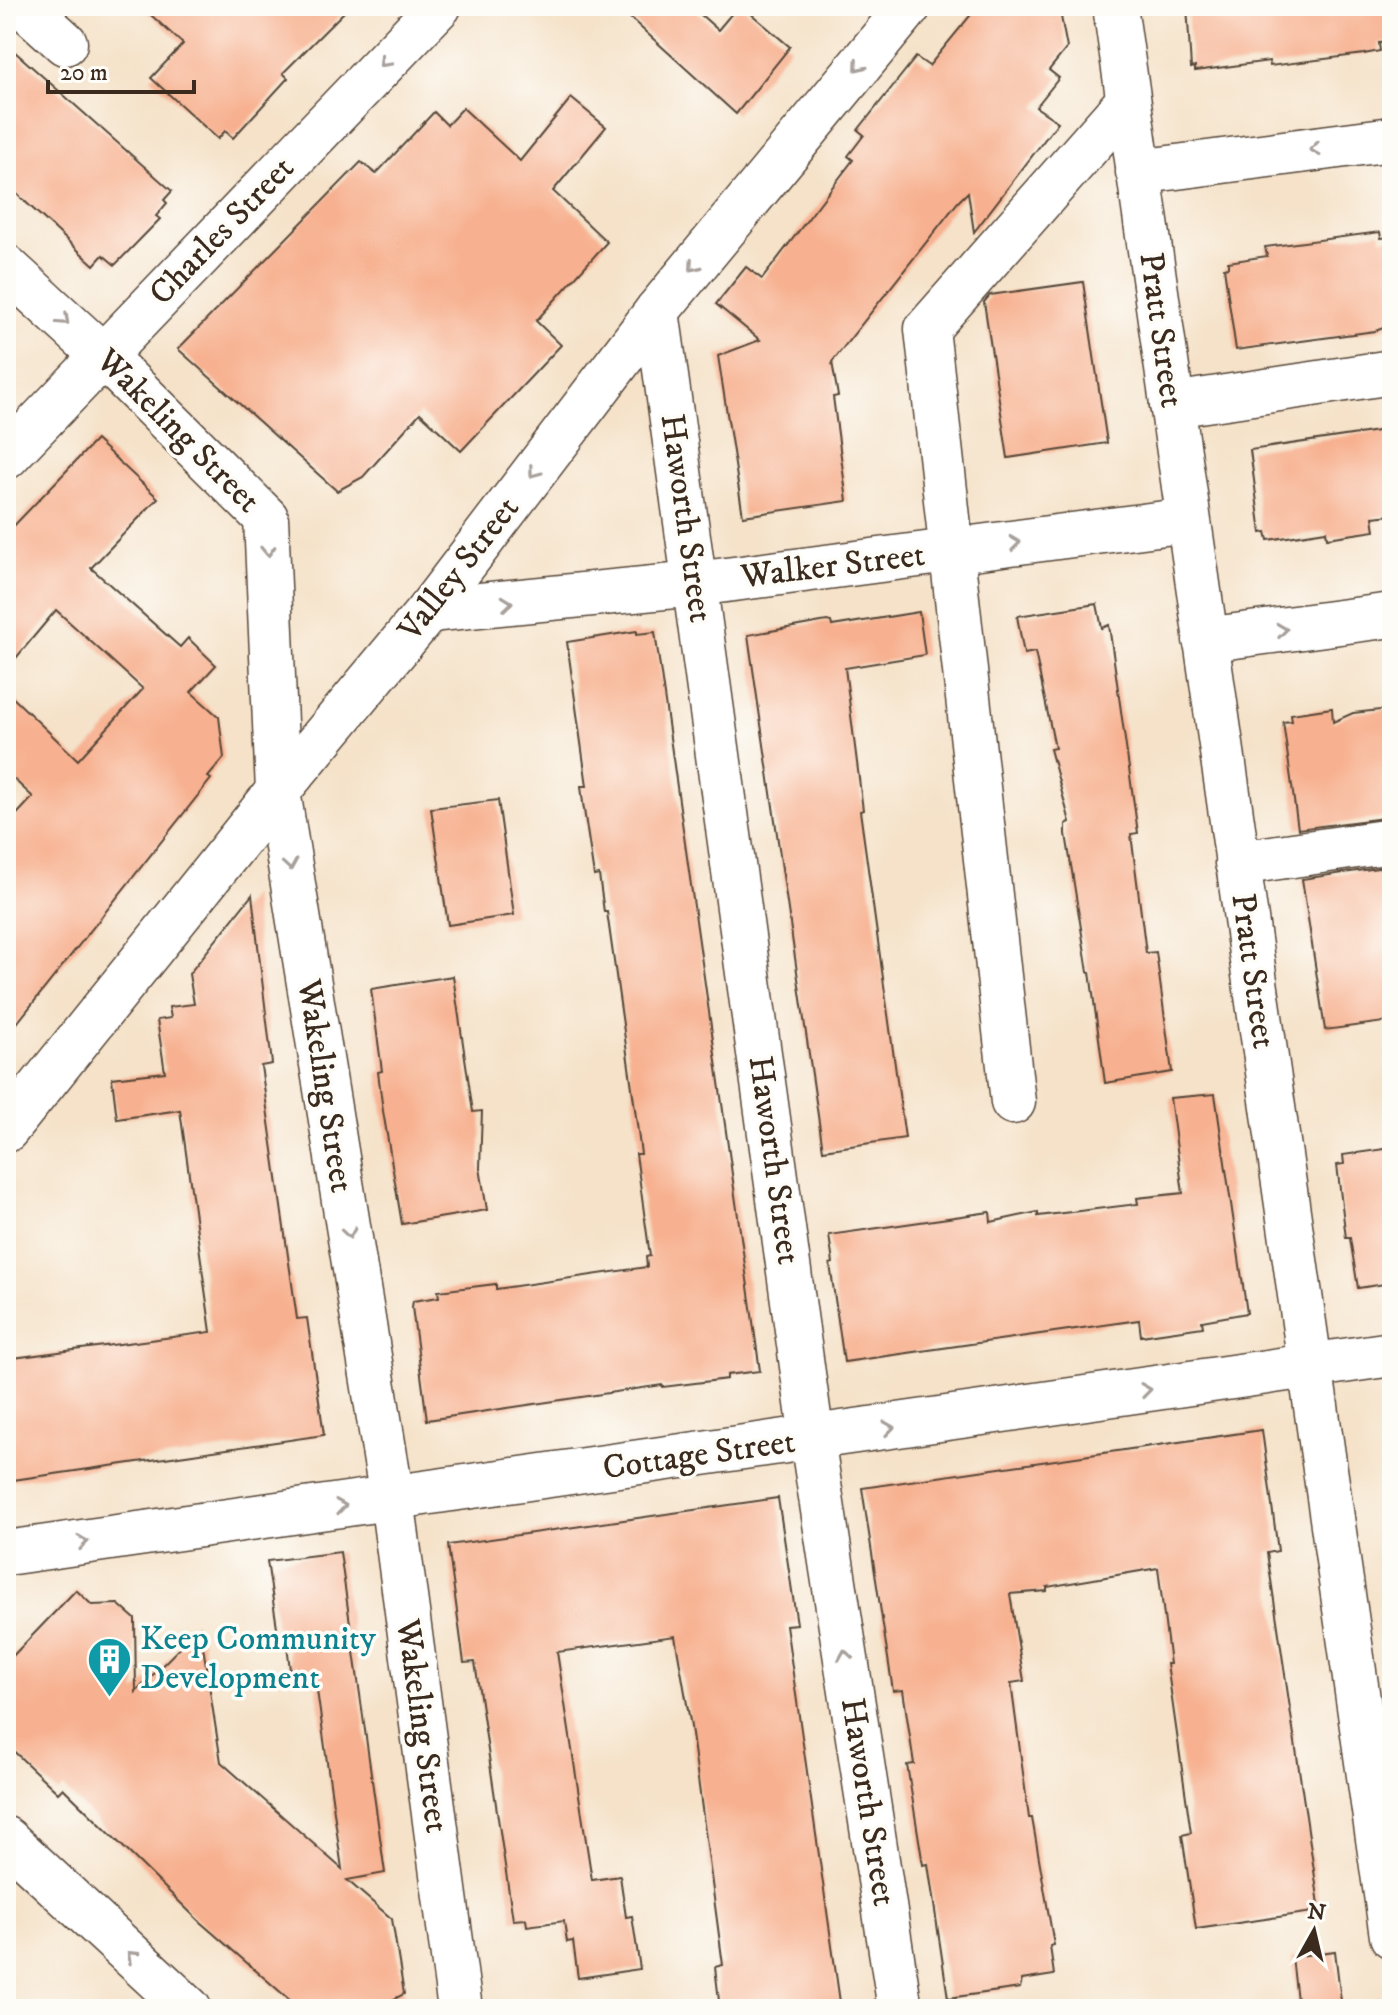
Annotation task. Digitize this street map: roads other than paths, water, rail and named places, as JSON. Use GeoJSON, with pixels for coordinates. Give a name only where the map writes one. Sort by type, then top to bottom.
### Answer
{"type":"FeatureCollection","features":[{"type":"Feature","properties":{"kind":"street"},"geometry":{"type":"LineString","coordinates":[[24,6],[65,43]]}},
{"type":"Feature","properties":{"kind":"street","name":"Charles Street"},"geometry":{"type":"LineString","coordinates":[[6,457],[439,6]]}},
{"type":"Feature","properties":{"kind":"street","name":"Valley Street"},"geometry":{"type":"LineString","coordinates":[[6,1130],[278,791],[429,610],[657,311],[909,6]]}},
{"type":"Feature","properties":{"kind":"street","name":"Pratt Street"},"geometry":{"type":"LineString","coordinates":[[1115,6],[1392,1936]]}},
{"type":"Feature","properties":{"kind":"street"},"geometry":{"type":"LineString","coordinates":[[1013,1102],[927,329],[1128,101]]}},
{"type":"Feature","properties":{"kind":"street"},"geometry":{"type":"LineString","coordinates":[[1138,172],[1392,139]]}},
{"type":"Feature","properties":{"kind":"street","name":"Wakeling Street"},"geometry":{"type":"LineString","coordinates":[[6,267],[102,355],[266,518],[278,791],[392,1499],[460,2009]]}},
{"type":"Feature","properties":{"kind":"street","name":"Haworth Street"},"geometry":{"type":"LineString","coordinates":[[657,311],[812,1439],[900,2009]]}},
{"type":"Feature","properties":{"kind":"street"},"geometry":{"type":"LineString","coordinates":[[1172,405],[1392,372]]}},
{"type":"Feature","properties":{"kind":"street","name":"Walker Street"},"geometry":{"type":"LineString","coordinates":[[429,610],[695,584],[1188,520]]}},
{"type":"Feature","properties":{"kind":"street"},"geometry":{"type":"LineString","coordinates":[[1205,640],[1392,615]]}},
{"type":"Feature","properties":{"kind":"street"},"geometry":{"type":"LineString","coordinates":[[1237,863],[1392,841]]}},
{"type":"Feature","properties":{"kind":"street","name":"Cottage Street"},"geometry":{"type":"LineString","coordinates":[[6,1553],[1392,1354]]}},
{"type":"Feature","properties":{"kind":"street"},"geometry":{"type":"LineString","coordinates":[[6,1839],[189,2009]]}},
{"type":"Feature","properties":{"kind":"place","name":"Keep Community Development"},"geometry":{"type":"Point","coordinates":[109,1698]}}]}
